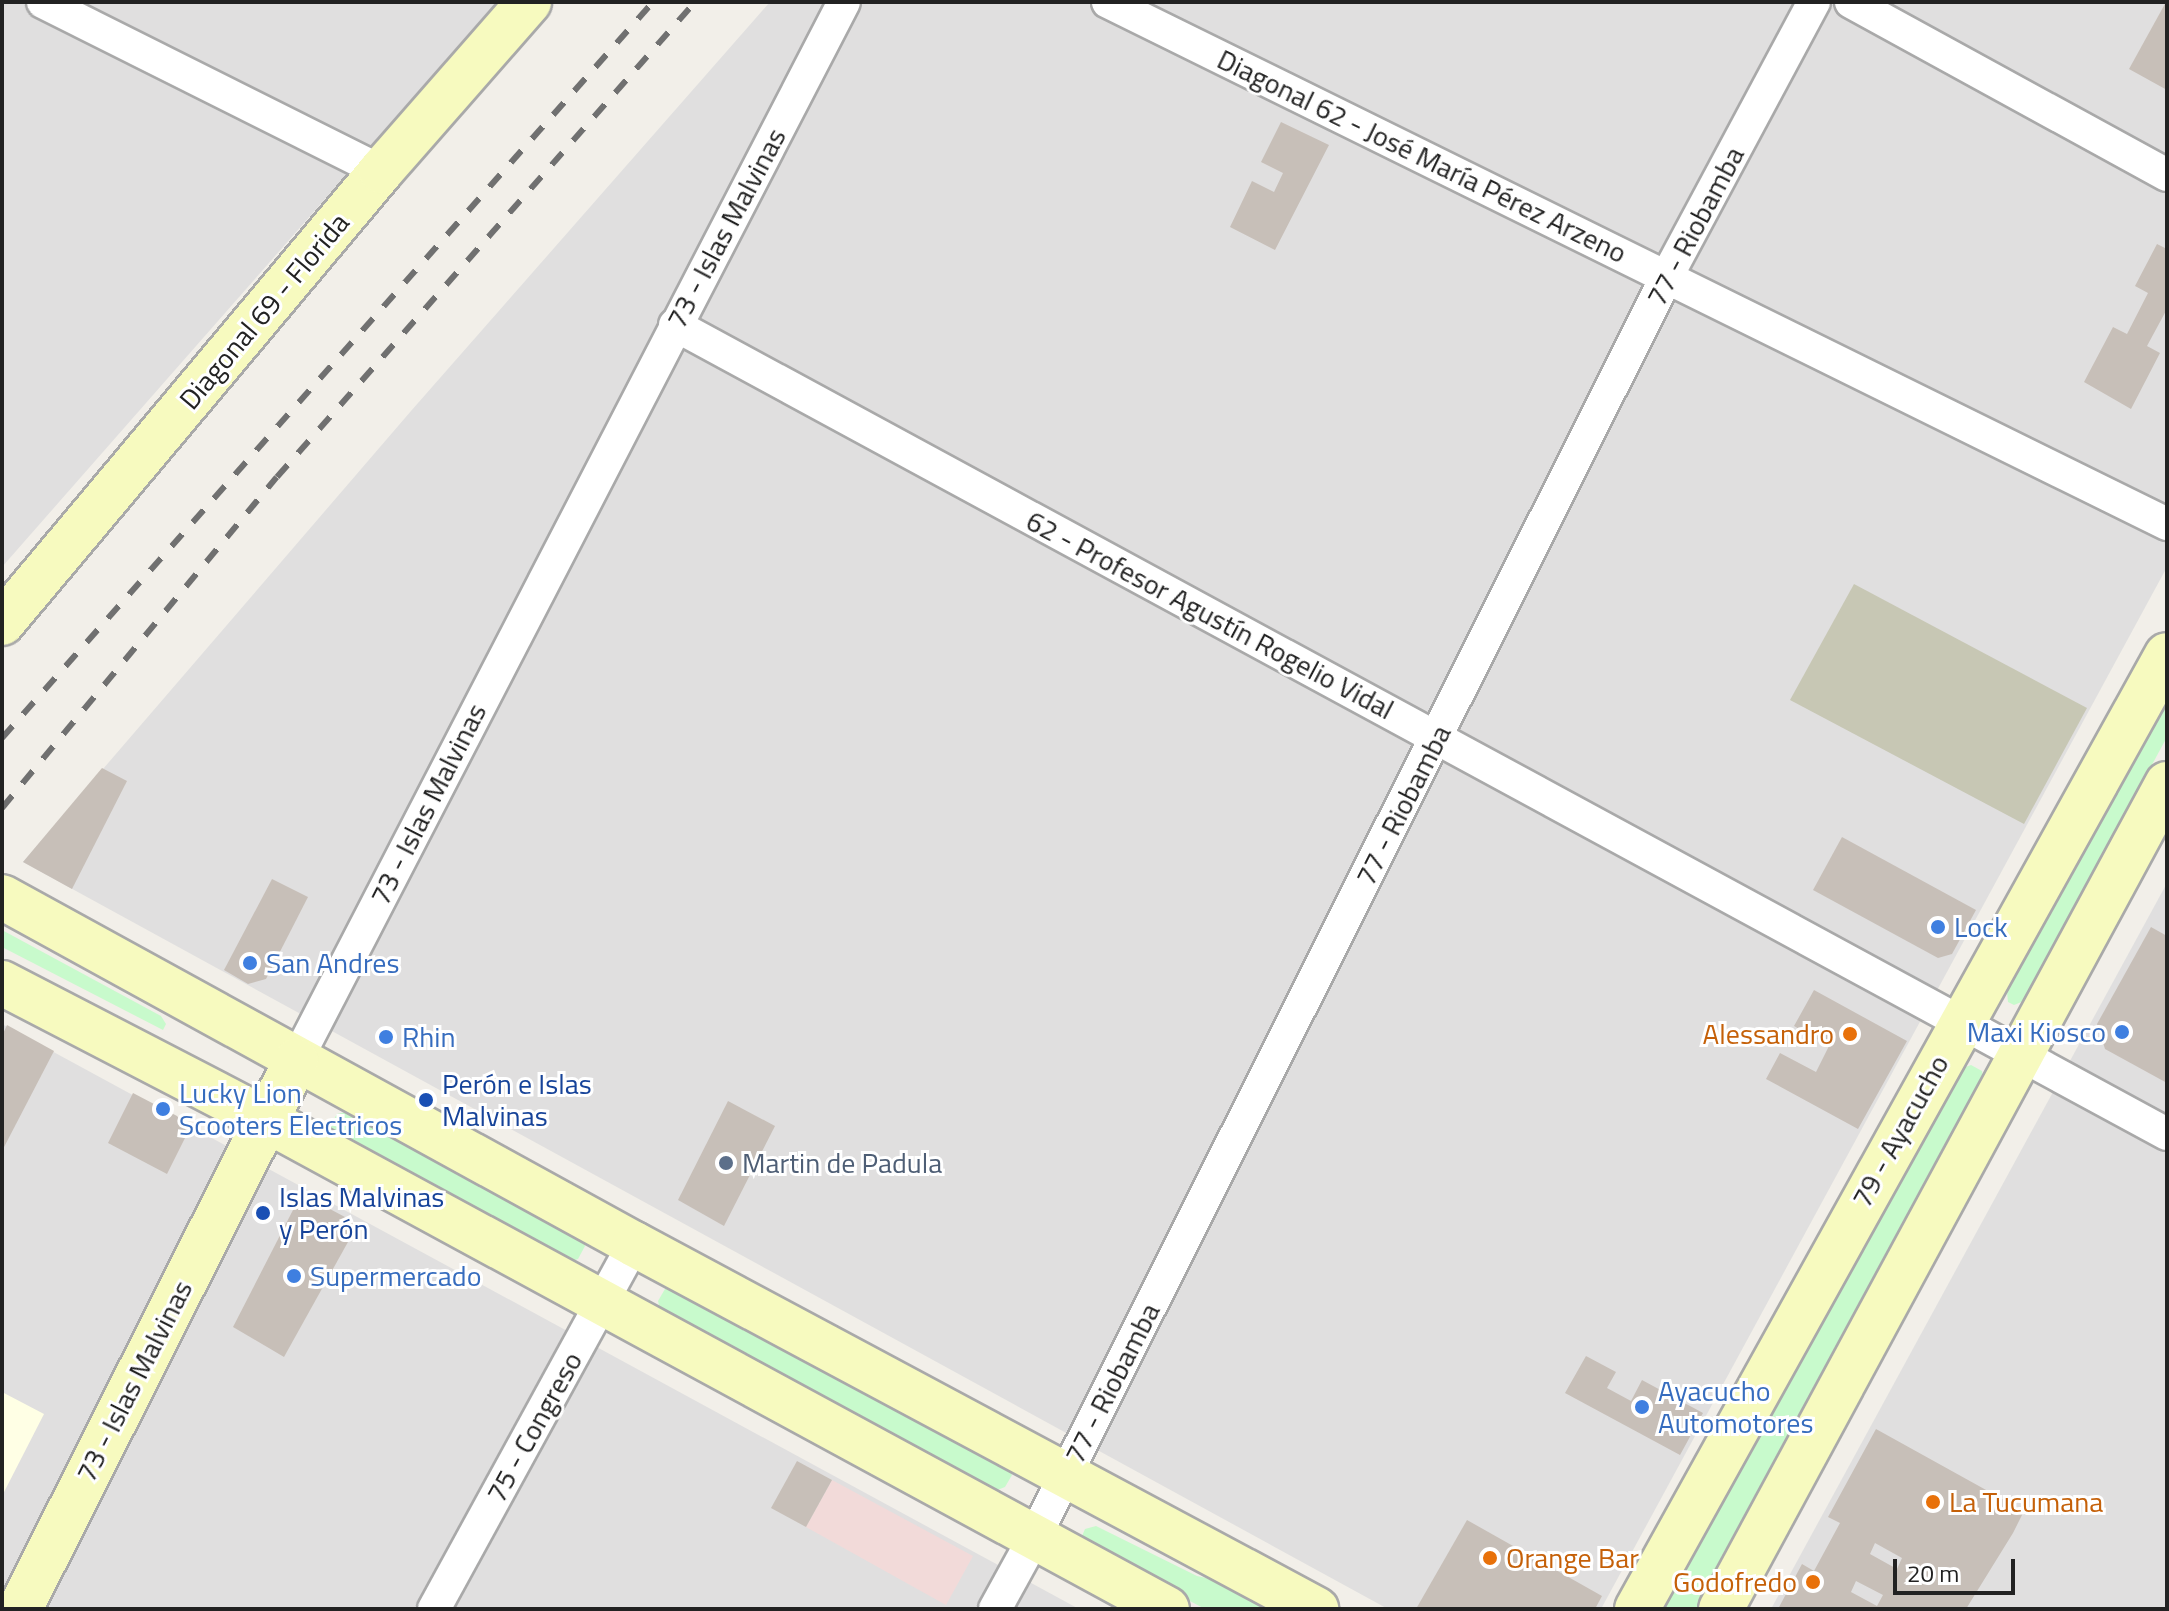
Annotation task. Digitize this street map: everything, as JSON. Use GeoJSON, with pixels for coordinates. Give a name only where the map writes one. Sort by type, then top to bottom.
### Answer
{"type":"FeatureCollection","features":[{"type":"Feature","properties":{"kind":"main road","name":"Diagonal 69 - Florida"},"geometry":{"type":"LineString","coordinates":[[2,623],[381,171],[529,2]]}},
{"type":"Feature","properties":{"kind":"main road","name":"79 - Ayacucho"},"geometry":{"type":"LineString","coordinates":[[1637,1609],[2167,655]]}},
{"type":"Feature","properties":{"kind":"main road"},"geometry":{"type":"LineString","coordinates":[[1721,1609],[2167,784]]}},
{"type":"Feature","properties":{"kind":"main road"},"geometry":{"type":"LineString","coordinates":[[2,897],[296,1061],[1316,1609]]}},
{"type":"Feature","properties":{"kind":"main road"},"geometry":{"type":"LineString","coordinates":[[2,983],[266,1120],[1167,1609]]}},
{"type":"Feature","properties":{"kind":"main road","name":"73 - Islas Malvinas"},"geometry":{"type":"LineString","coordinates":[[20,1609],[296,1061]]}},
{"type":"Feature","properties":{"kind":"street"},"geometry":{"type":"LineString","coordinates":[[43,2],[381,171]]}},
{"type":"Feature","properties":{"kind":"street","name":"73 - Islas Malvinas"},"geometry":{"type":"LineString","coordinates":[[296,1061],[844,2]]}},
{"type":"Feature","properties":{"kind":"street","name":"Diagonal 62 - José María Pérez Arzeno"},"geometry":{"type":"LineString","coordinates":[[1108,2],[2167,524]]}},
{"type":"Feature","properties":{"kind":"street","name":"77 - Riobamba"},"geometry":{"type":"LineString","coordinates":[[995,1609],[1034,1538],[1667,276],[1814,2]]}},
{"type":"Feature","properties":{"kind":"street"},"geometry":{"type":"LineString","coordinates":[[1851,2],[2167,175]]}},
{"type":"Feature","properties":{"kind":"street","name":"62 - Profesor Agustín Rogelio Vidal"},"geometry":{"type":"LineString","coordinates":[[675,325],[2019,1057],[2167,1134]]}},
{"type":"Feature","properties":{"kind":"street","name":"75 - Congreso"},"geometry":{"type":"LineString","coordinates":[[434,1609],[634,1244]]}},
{"type":"Feature","properties":{"kind":"shaded area"},"geometry":{"type":"Polygon","coordinates":[[[2,2],[498,2],[2,567],[2,2]]]}},
{"type":"Feature","properties":{"kind":"shaded area"},"geometry":{"type":"Polygon","coordinates":[[[770,2],[2167,2],[2167,567],[1601,1609],[1388,1609],[23,862],[411,411],[770,2]]]}},
{"type":"Feature","properties":{"kind":"shaded area"},"geometry":{"type":"Polygon","coordinates":[[[1854,584],[2087,708],[2024,824],[1790,700],[1854,584]]]}},
{"type":"Feature","properties":{"kind":"shaded area"},"geometry":{"type":"Polygon","coordinates":[[[2167,883],[2167,1609],[1771,1609],[2167,883]]]}},
{"type":"Feature","properties":{"kind":"shaded area"},"geometry":{"type":"Polygon","coordinates":[[[2,1024],[1079,1609],[2,1609],[2,1024]]]}},
{"type":"Feature","properties":{"kind":"shaded area"},"geometry":{"type":"Polygon","coordinates":[[[2,1392],[44,1414],[2,1496],[2,1392]]]}},
{"type":"Feature","properties":{"kind":"shaded area"},"geometry":{"type":"Polygon","coordinates":[[[832,1480],[973,1556],[946,1605],[806,1527],[832,1480]]]}},
{"type":"Feature","properties":{"kind":"green space"},"geometry":{"type":"Polygon","coordinates":[[[2167,697],[2167,737],[2024,1001],[2014,1005],[2008,1002],[2007,992],[2167,697]]]}},
{"type":"Feature","properties":{"kind":"green space"},"geometry":{"type":"Polygon","coordinates":[[[2,930],[161,1016],[166,1024],[163,1030],[2,947],[2,930]]]}},
{"type":"Feature","properties":{"kind":"green space"},"geometry":{"type":"Polygon","coordinates":[[[1971,1065],[1982,1071],[1985,1089],[1700,1609],[1658,1609],[1952,1072],[1971,1065]]]}},
{"type":"Feature","properties":{"kind":"green space"},"geometry":{"type":"Polygon","coordinates":[[[350,1111],[580,1234],[585,1246],[578,1259],[566,1263],[333,1139],[330,1126],[337,1114],[350,1111]]]}},
{"type":"Feature","properties":{"kind":"green space"},"geometry":{"type":"Polygon","coordinates":[[[678,1286],[1006,1462],[1012,1475],[1005,1487],[992,1492],[661,1314],[658,1301],[665,1289],[678,1286]]]}},
{"type":"Feature","properties":{"kind":"green space"},"geometry":{"type":"Polygon","coordinates":[[[1096,1526],[1197,1576],[1224,1582],[1275,1609],[1205,1609],[1086,1546],[1082,1536],[1085,1529],[1096,1526]]]}},
{"type":"Feature","properties":{"kind":"building"},"geometry":{"type":"Polygon","coordinates":[[[2167,2],[2167,90],[2129,69],[2167,2]]]}},
{"type":"Feature","properties":{"kind":"building"},"geometry":{"type":"Polygon","coordinates":[[[1281,122],[1329,145],[1275,250],[1230,227],[1252,181],[1274,192],[1283,173],[1261,162],[1281,122]]]}},
{"type":"Feature","properties":{"kind":"building"},"geometry":{"type":"Polygon","coordinates":[[[2157,244],[2167,249],[2167,309],[2147,346],[2160,353],[2131,409],[2084,382],[2113,327],[2127,334],[2148,293],[2135,286],[2157,244]]]}},
{"type":"Feature","properties":{"kind":"building"},"geometry":{"type":"Polygon","coordinates":[[[102,768],[127,781],[72,889],[23,862],[102,768]]]}},
{"type":"Feature","properties":{"kind":"building"},"geometry":{"type":"Polygon","coordinates":[[[1842,837],[1976,910],[1952,954],[1938,958],[1813,890],[1842,837]]]}},
{"type":"Feature","properties":{"kind":"building"},"geometry":{"type":"Polygon","coordinates":[[[272,879],[308,897],[266,979],[248,984],[224,970],[272,879]]]}},
{"type":"Feature","properties":{"kind":"building"},"geometry":{"type":"Polygon","coordinates":[[[2151,927],[2167,936],[2167,1083],[2105,1049],[2097,1024],[2151,927]]]}},
{"type":"Feature","properties":{"kind":"building"},"geometry":{"type":"Polygon","coordinates":[[[1814,990],[1907,1041],[1858,1129],[1766,1079],[1780,1053],[1816,1072],[1829,1046],[1794,1026],[1814,990]]]}},
{"type":"Feature","properties":{"kind":"building"},"geometry":{"type":"Polygon","coordinates":[[[7,1025],[54,1051],[2,1151],[2,1036],[7,1025]]]}},
{"type":"Feature","properties":{"kind":"building"},"geometry":{"type":"Polygon","coordinates":[[[133,1093],[177,1116],[186,1126],[185,1138],[167,1174],[108,1143],[133,1093]]]}},
{"type":"Feature","properties":{"kind":"building","name":"Martin de Padula"},"geometry":{"type":"Polygon","coordinates":[[[728,1101],[775,1126],[724,1226],[678,1200],[728,1101]]]}},
{"type":"Feature","properties":{"kind":"building","name":"Supermercado"},"geometry":{"type":"Polygon","coordinates":[[[315,1201],[358,1224],[284,1357],[233,1327],[293,1210],[315,1201]]]}},
{"type":"Feature","properties":{"kind":"building","name":"Ayacucho Automotores"},"geometry":{"type":"Polygon","coordinates":[[[1586,1356],[1616,1372],[1607,1388],[1631,1401],[1642,1380],[1703,1413],[1680,1455],[1565,1393],[1586,1356]]]}},
{"type":"Feature","properties":{"kind":"building"},"geometry":{"type":"Polygon","coordinates":[[[1876,1429],[2024,1511],[1966,1609],[1778,1609],[1802,1564],[1814,1571],[1840,1523],[1828,1517],[1876,1429]],[[1875,1543],[1870,1554],[1897,1569],[1902,1558],[1875,1543]],[[1856,1581],[1851,1592],[1877,1606],[1883,1595],[1856,1581]]]}},
{"type":"Feature","properties":{"kind":"building"},"geometry":{"type":"Polygon","coordinates":[[[797,1461],[832,1480],[806,1527],[771,1508],[797,1461]]]}},
{"type":"Feature","properties":{"kind":"building","name":"Orange Bar"},"geometry":{"type":"Polygon","coordinates":[[[1467,1520],[1602,1596],[1595,1609],[1416,1609],[1467,1520]]]}},
{"type":"Feature","properties":{"kind":"railway"},"geometry":{"type":"LineString","coordinates":[[2,738],[653,2]]}},
{"type":"Feature","properties":{"kind":"railway"},"geometry":{"type":"LineString","coordinates":[[2,808],[277,477],[695,2]]}},
{"type":"Feature","properties":{"kind":"place","name":"Lock"},"geometry":{"type":"Point","coordinates":[1938,927]}},
{"type":"Feature","properties":{"kind":"place","name":"San Andres"},"geometry":{"type":"Point","coordinates":[250,963]}},
{"type":"Feature","properties":{"kind":"place","name":"Maxi Kiosco"},"geometry":{"type":"Point","coordinates":[2122,1032]}},
{"type":"Feature","properties":{"kind":"place","name":"Alessandro"},"geometry":{"type":"Point","coordinates":[1850,1034]}},
{"type":"Feature","properties":{"kind":"place","name":"Rhin"},"geometry":{"type":"Point","coordinates":[386,1037]}},
{"type":"Feature","properties":{"kind":"place","name":"Perón e Islas Malvinas"},"geometry":{"type":"Point","coordinates":[426,1100]}},
{"type":"Feature","properties":{"kind":"place","name":"Lucky Lion Scooters Electricos"},"geometry":{"type":"Point","coordinates":[163,1109]}},
{"type":"Feature","properties":{"kind":"place","name":"Martin de Padula"},"geometry":{"type":"Point","coordinates":[726,1163]}},
{"type":"Feature","properties":{"kind":"place","name":"Islas Malvinas y Perón"},"geometry":{"type":"Point","coordinates":[263,1213]}},
{"type":"Feature","properties":{"kind":"place","name":"Supermercado"},"geometry":{"type":"Point","coordinates":[294,1276]}},
{"type":"Feature","properties":{"kind":"place","name":"Ayacucho Automotores"},"geometry":{"type":"Point","coordinates":[1642,1407]}},
{"type":"Feature","properties":{"kind":"place","name":"La Tucumana"},"geometry":{"type":"Point","coordinates":[1933,1502]}},
{"type":"Feature","properties":{"kind":"place","name":"Orange Bar"},"geometry":{"type":"Point","coordinates":[1490,1558]}},
{"type":"Feature","properties":{"kind":"place","name":"Godofredo"},"geometry":{"type":"Point","coordinates":[1813,1582]}}]}
